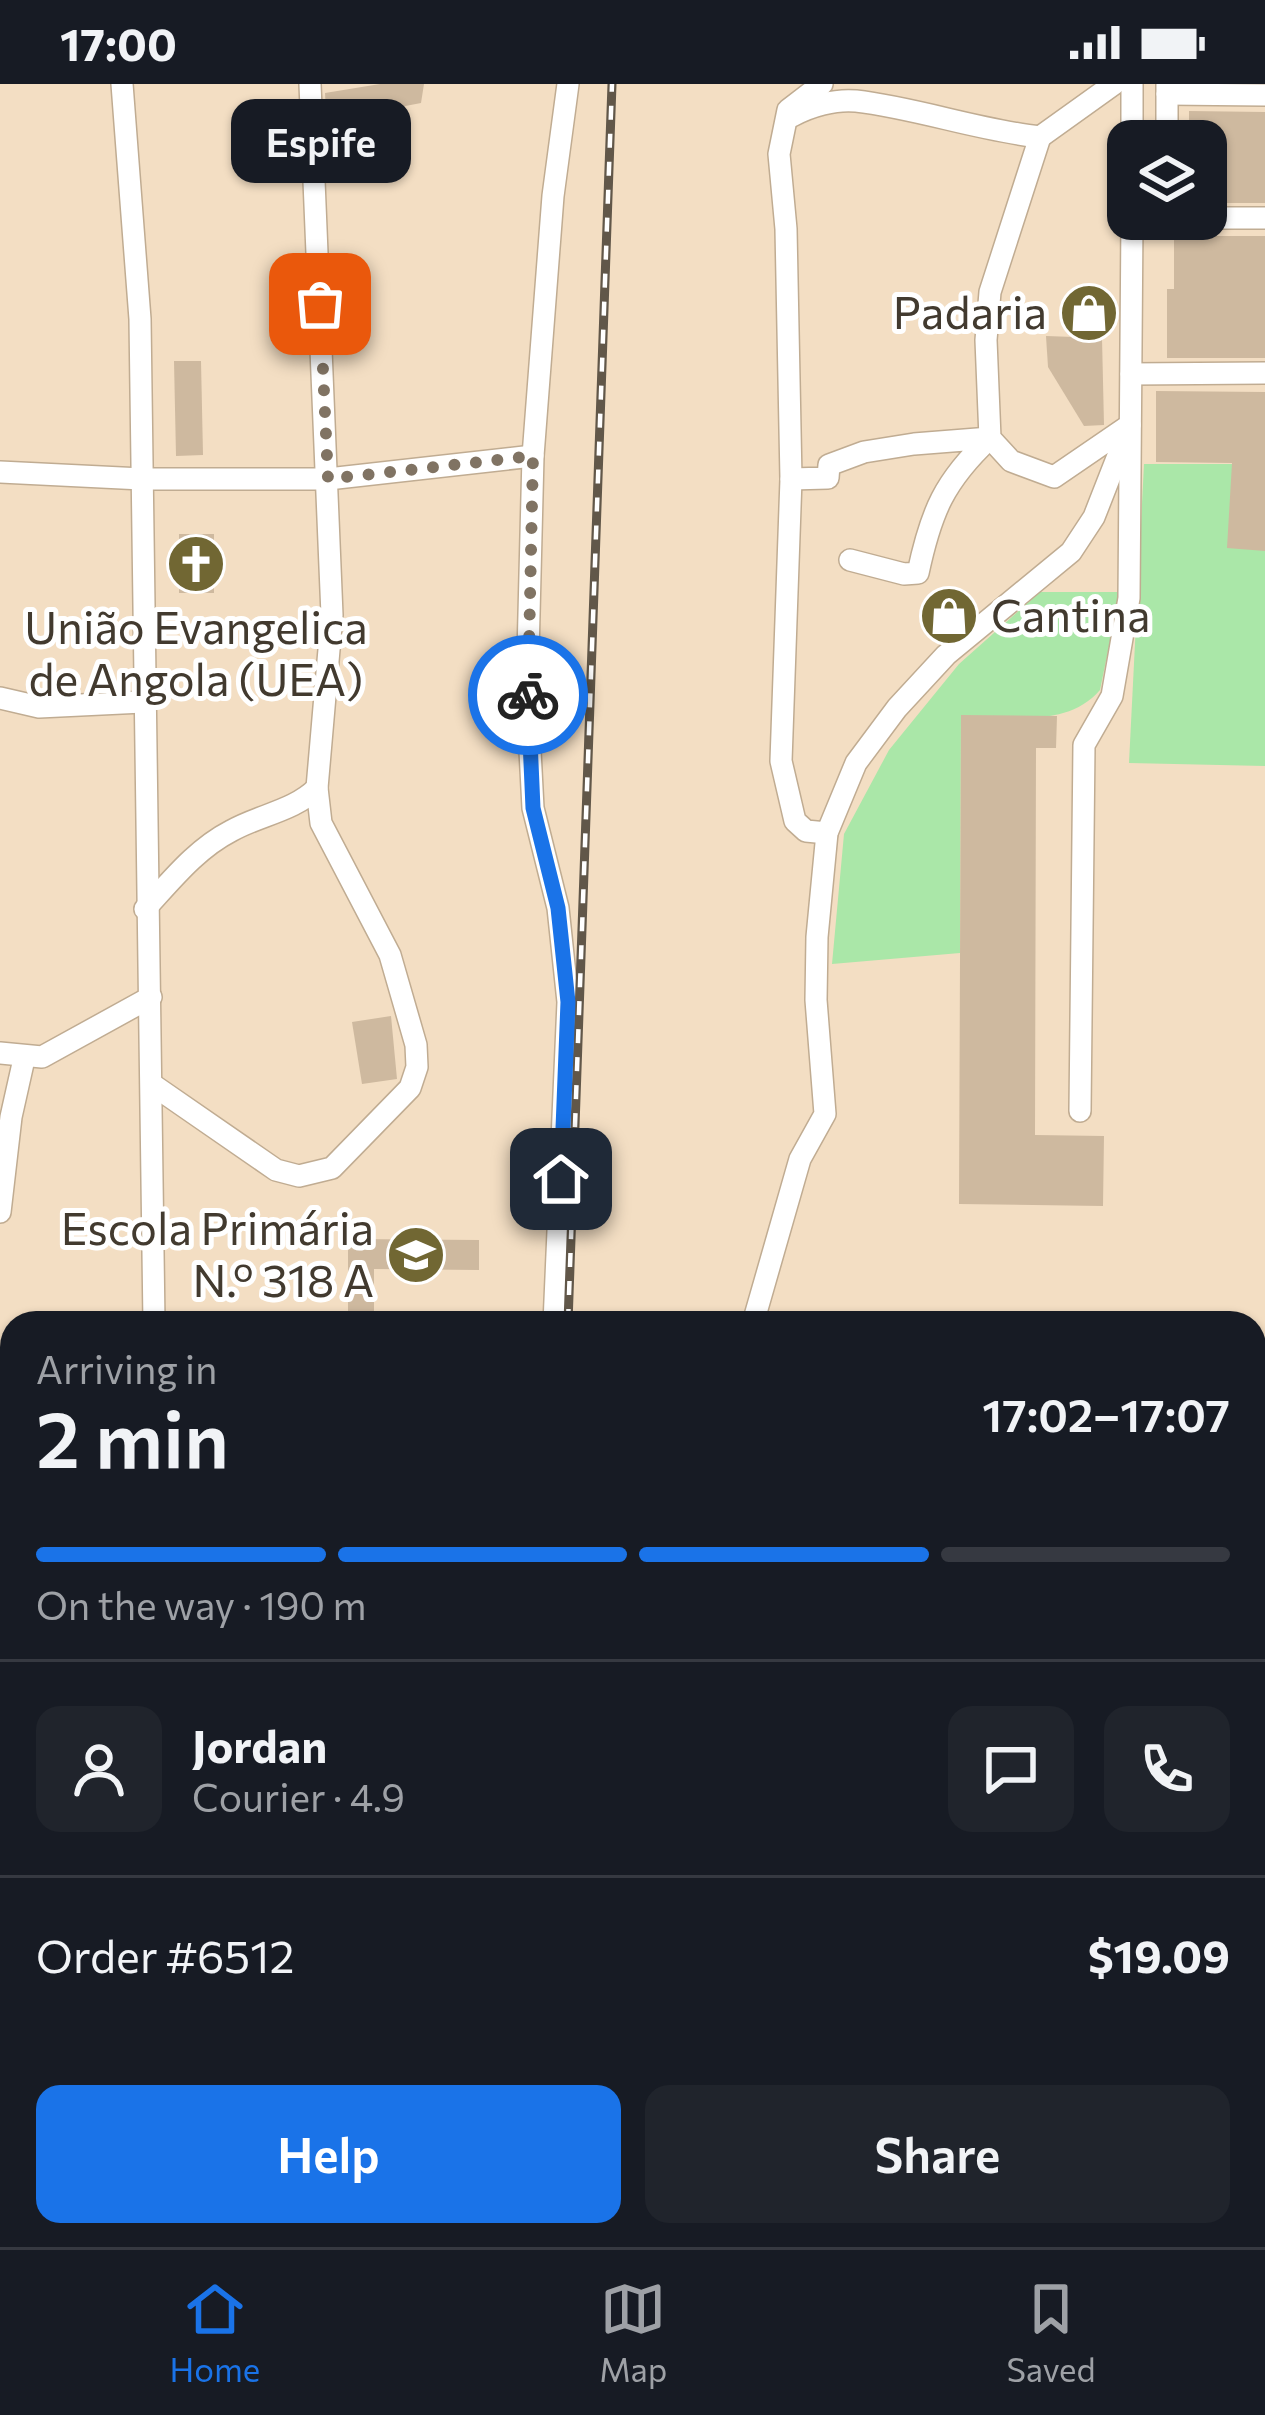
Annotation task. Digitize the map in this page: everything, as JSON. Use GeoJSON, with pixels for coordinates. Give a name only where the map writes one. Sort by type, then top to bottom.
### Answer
{"type":"FeatureCollection","features":[{"type":"Feature","properties":{"kind":"street"},"geometry":{"type":"LineString","coordinates":[[122,84],[140,301],[154,1311]]}},
{"type":"Feature","properties":{"kind":"street"},"geometry":{"type":"LineString","coordinates":[[153,1085],[276,1170],[299,1176],[332,1168],[410,1088],[417,1067],[416,1046],[390,955],[325,835],[317,788],[332,615],[310,84]]}},
{"type":"Feature","properties":{"kind":"street"},"geometry":{"type":"LineString","coordinates":[[555,1311],[568,1002],[558,908],[533,808],[527,693],[533,456],[553,196],[568,84]]}},
{"type":"Feature","properties":{"kind":"street"},"geometry":{"type":"LineString","coordinates":[[822,84],[788,110],[779,154],[786,229],[791,479],[781,761],[795,821],[806,830],[827,833]]}},
{"type":"Feature","properties":{"kind":"street"},"geometry":{"type":"LineString","coordinates":[[1114,84],[1040,137],[990,292],[986,340],[990,439],[1011,461],[1054,477],[1130,425]]}},
{"type":"Feature","properties":{"kind":"street"},"geometry":{"type":"LineString","coordinates":[[1132,84],[1132,120]]}},
{"type":"Feature","properties":{"kind":"street"},"geometry":{"type":"LineString","coordinates":[[1167,120],[1167,89],[1265,94]]}},
{"type":"Feature","properties":{"kind":"street"},"geometry":{"type":"LineString","coordinates":[[784,120],[808,107],[852,100],[984,131],[1040,137]]}},
{"type":"Feature","properties":{"kind":"street"},"geometry":{"type":"LineString","coordinates":[[1227,218],[1265,218]]}},
{"type":"Feature","properties":{"kind":"street"},"geometry":{"type":"LineString","coordinates":[[1081,1112],[1084,745],[1112,696],[1129,598],[1132,240]]}},
{"type":"Feature","properties":{"kind":"street"},"geometry":{"type":"LineString","coordinates":[[1130,374],[1265,373]]}},
{"type":"Feature","properties":{"kind":"street"},"geometry":{"type":"LineString","coordinates":[[757,1311],[800,1159],[825,1114],[816,1000],[827,833],[856,763],[896,708],[946,655],[1071,552],[1094,517],[1130,425]]}},
{"type":"Feature","properties":{"kind":"street"},"geometry":{"type":"LineString","coordinates":[[791,479],[828,478],[830,465],[864,452],[990,439]]}},
{"type":"Feature","properties":{"kind":"street"},"geometry":{"type":"LineString","coordinates":[[850,560],[904,574],[918,573],[929,520],[955,471],[990,439]]}},
{"type":"Feature","properties":{"kind":"street"},"geometry":{"type":"LineString","coordinates":[[0,472],[142,479],[328,479],[533,456]]}},
{"type":"Feature","properties":{"kind":"street"},"geometry":{"type":"LineString","coordinates":[[0,698],[39,707],[143,702]]}},
{"type":"Feature","properties":{"kind":"street"},"geometry":{"type":"LineString","coordinates":[[145,909],[217,839],[296,804],[317,788]]}},
{"type":"Feature","properties":{"kind":"street"},"geometry":{"type":"LineString","coordinates":[[0,1054],[25,1059],[59,1049],[151,997]]}},
{"type":"Feature","properties":{"kind":"street"},"geometry":{"type":"LineString","coordinates":[[0,1212],[11,1117],[25,1059]]}},
{"type":"Feature","properties":{"kind":"green space"},"geometry":{"type":"Polygon","coordinates":[[[1144,464],[1265,464],[1265,766],[1129,763],[1144,464]]]}},
{"type":"Feature","properties":{"kind":"green space"},"geometry":{"type":"Polygon","coordinates":[[[1040,592],[1120,592],[1100,690],[1086,702],[1071,711],[1036,718],[961,716],[960,953],[832,964],[844,834],[889,750],[959,664],[1040,592]]]}},
{"type":"Feature","properties":{"kind":"building"},"geometry":{"type":"Polygon","coordinates":[[[380,84],[424,84],[421,103],[395,108],[396,129],[327,129],[325,93],[380,84]]]}},
{"type":"Feature","properties":{"kind":"building"},"geometry":{"type":"Polygon","coordinates":[[[1189,111],[1265,112],[1265,203],[1227,203],[1227,120],[1189,120],[1189,111]]]}},
{"type":"Feature","properties":{"kind":"building"},"geometry":{"type":"Polygon","coordinates":[[[1265,236],[1265,358],[1167,358],[1167,289],[1174,289],[1174,240],[1265,236]]]}},
{"type":"Feature","properties":{"kind":"building"},"geometry":{"type":"Polygon","coordinates":[[[1046,336],[1102,338],[1104,425],[1084,426],[1048,367],[1046,336]]]}},
{"type":"Feature","properties":{"kind":"building"},"geometry":{"type":"Polygon","coordinates":[[[174,361],[201,361],[203,455],[176,456],[174,361]]]}},
{"type":"Feature","properties":{"kind":"building"},"geometry":{"type":"Polygon","coordinates":[[[1156,391],[1265,392],[1265,551],[1227,548],[1232,463],[1156,462],[1156,391]]]}},
{"type":"Feature","properties":{"kind":"building","name":"União Evangelica de Angola (UEA)"},"geometry":{"type":"Polygon","coordinates":[[[179,534],[214,534],[214,593],[179,593],[179,534]]]}},
{"type":"Feature","properties":{"kind":"building"},"geometry":{"type":"Polygon","coordinates":[[[961,715],[1057,716],[1056,748],[1036,748],[1035,1135],[1104,1136],[1103,1206],[959,1204],[961,715]]]}},
{"type":"Feature","properties":{"kind":"building"},"geometry":{"type":"Polygon","coordinates":[[[391,1016],[397,1079],[362,1084],[352,1022],[391,1016]]]}},
{"type":"Feature","properties":{"kind":"building"},"geometry":{"type":"Polygon","coordinates":[[[348,1239],[479,1240],[479,1270],[374,1269],[374,1311],[348,1311],[348,1239]]]}},
{"type":"Feature","properties":{"kind":"railway"},"geometry":{"type":"LineString","coordinates":[[568,1311],[612,84]]}},
{"type":"Feature","properties":{"kind":"way so far"},"geometry":{"type":"LineString","coordinates":[[320,304],[328,479],[533,456],[528,695]]}},
{"type":"Feature","properties":{"kind":"place","name":"Espife"},"geometry":{"type":"Point","coordinates":[320,304]}},
{"type":"Feature","properties":{"kind":"place","name":"Padaria"},"geometry":{"type":"Point","coordinates":[1089,313]}},
{"type":"Feature","properties":{"kind":"place","name":"União Evangelica de Angola (UEA)"},"geometry":{"type":"Point","coordinates":[196,564]}},
{"type":"Feature","properties":{"kind":"place","name":"Cantina"},"geometry":{"type":"Point","coordinates":[949,616]}},
{"type":"Feature","properties":{"kind":"place","name":"Escola Primária N.º 318 A"},"geometry":{"type":"Point","coordinates":[416,1255]}},
{"type":"Feature","properties":{"kind":"route"},"geometry":{"type":"LineString","coordinates":[[528,695],[533,808],[558,908],[568,1002],[561,1179]]}}]}
